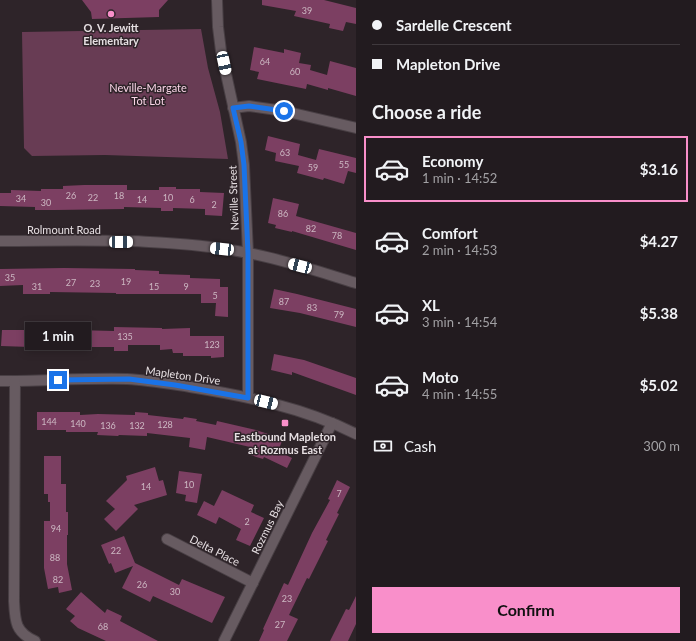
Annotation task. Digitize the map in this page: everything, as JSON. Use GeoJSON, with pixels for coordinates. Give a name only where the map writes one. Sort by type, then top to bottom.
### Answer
{"type":"FeatureCollection","features":[{"type":"Feature","properties":{"kind":"street","name":"Neville Street"},"geometry":{"type":"LineString","coordinates":[[216,0],[221,51],[241,142],[244,165],[248,253],[248,398]]}},
{"type":"Feature","properties":{"kind":"street"},"geometry":{"type":"LineString","coordinates":[[233,108],[249,106],[284,111],[356,128]]}},
{"type":"Feature","properties":{"kind":"street","name":"Rolmount Road"},"geometry":{"type":"LineString","coordinates":[[0,241],[151,242],[248,253],[300,266],[356,284]]}},
{"type":"Feature","properties":{"kind":"street","name":"Mapleton Drive"},"geometry":{"type":"LineString","coordinates":[[0,381],[129,379],[175,385],[248,398],[279,406],[332,423],[356,434]]}},
{"type":"Feature","properties":{"kind":"street"},"geometry":{"type":"LineString","coordinates":[[15,381],[15,621],[21,632],[34,641]]}},
{"type":"Feature","properties":{"kind":"street","name":"Rozmus Bay"},"geometry":{"type":"LineString","coordinates":[[224,641],[332,423]]}},
{"type":"Feature","properties":{"kind":"street","name":"Delta Place"},"geometry":{"type":"LineString","coordinates":[[167,539],[253,583]]}},
{"type":"Feature","properties":{"kind":"green space","name":"Neville-Margate Tot Lot"},"geometry":{"type":"Polygon","coordinates":[[[201,29],[208,68],[220,112],[228,159],[105,155],[32,156],[24,148],[22,32],[201,29]]]}},
{"type":"Feature","properties":{"kind":"building"},"geometry":{"type":"Polygon","coordinates":[[[82,0],[168,0],[159,10],[159,17],[92,19],[91,12],[82,0]]]}},
{"type":"Feature","properties":{"kind":"building"},"geometry":{"type":"Polygon","coordinates":[[[262,0],[324,0],[356,8],[356,24],[346,22],[343,31],[329,28],[330,24],[294,16],[296,11],[262,5],[262,0]]]}},
{"type":"Feature","properties":{"kind":"building"},"geometry":{"type":"Polygon","coordinates":[[[254,47],[284,53],[284,49],[301,53],[299,63],[311,65],[310,70],[327,75],[330,61],[356,68],[356,96],[307,84],[306,89],[257,79],[259,72],[250,70],[254,47]]]}},
{"type":"Feature","properties":{"kind":"building"},"geometry":{"type":"Polygon","coordinates":[[[268,136],[300,144],[298,155],[316,160],[319,149],[356,158],[356,173],[348,171],[344,184],[324,178],[323,180],[297,173],[299,166],[275,161],[276,153],[265,150],[268,136]]]}},
{"type":"Feature","properties":{"kind":"building"},"geometry":{"type":"Polygon","coordinates":[[[127,185],[127,190],[159,190],[159,187],[176,187],[176,189],[200,189],[200,192],[224,193],[222,216],[205,215],[205,209],[173,208],[173,211],[161,211],[161,208],[124,207],[124,209],[35,210],[35,207],[0,206],[0,193],[11,193],[11,190],[41,191],[41,189],[63,189],[63,186],[127,185]]]}},
{"type":"Feature","properties":{"kind":"building"},"geometry":{"type":"Polygon","coordinates":[[[273,198],[299,204],[296,216],[356,233],[356,250],[292,231],[275,228],[276,225],[268,223],[273,198]]]}},
{"type":"Feature","properties":{"kind":"building"},"geometry":{"type":"Polygon","coordinates":[[[0,269],[135,269],[159,271],[159,274],[190,275],[190,278],[220,279],[220,287],[228,287],[228,317],[215,316],[216,303],[201,303],[201,294],[50,292],[50,294],[23,294],[23,285],[0,286],[0,269]]]}},
{"type":"Feature","properties":{"kind":"building"},"geometry":{"type":"Polygon","coordinates":[[[274,289],[356,309],[356,327],[300,313],[270,308],[274,289]]]}},
{"type":"Feature","properties":{"kind":"building"},"geometry":{"type":"Polygon","coordinates":[[[75,323],[75,330],[114,331],[114,327],[162,329],[190,328],[190,336],[224,336],[224,357],[211,358],[211,356],[183,356],[183,353],[173,353],[172,349],[160,350],[160,345],[128,345],[128,351],[114,351],[114,347],[82,347],[82,351],[59,348],[1,346],[2,330],[29,330],[29,324],[75,323]]]}},
{"type":"Feature","properties":{"kind":"building"},"geometry":{"type":"Polygon","coordinates":[[[274,354],[304,360],[356,378],[356,395],[292,372],[292,375],[271,370],[274,354]]]}},
{"type":"Feature","properties":{"kind":"building"},"geometry":{"type":"Polygon","coordinates":[[[37,412],[80,412],[80,415],[135,415],[135,412],[183,419],[184,417],[197,419],[196,421],[216,425],[217,421],[256,430],[283,439],[278,451],[292,458],[287,468],[264,457],[263,459],[247,454],[250,447],[207,437],[205,450],[189,447],[190,438],[147,433],[147,436],[118,436],[97,435],[98,432],[37,430],[37,412]]]}},
{"type":"Feature","properties":{"kind":"building"},"geometry":{"type":"Polygon","coordinates":[[[44,456],[61,456],[61,484],[66,484],[66,512],[68,512],[67,564],[72,590],[59,593],[58,587],[48,589],[44,568],[44,521],[50,521],[50,502],[48,502],[48,494],[44,494],[44,456]]]}},
{"type":"Feature","properties":{"kind":"building"},"geometry":{"type":"Polygon","coordinates":[[[155,467],[159,481],[163,480],[167,495],[134,505],[138,509],[116,531],[104,519],[115,509],[106,501],[127,480],[126,476],[155,467]]]}},
{"type":"Feature","properties":{"kind":"building"},"geometry":{"type":"Polygon","coordinates":[[[179,471],[202,474],[197,503],[185,501],[186,495],[176,493],[179,471]]]}},
{"type":"Feature","properties":{"kind":"building"},"geometry":{"type":"Polygon","coordinates":[[[337,480],[350,487],[326,540],[328,541],[309,579],[307,578],[289,615],[298,619],[287,641],[259,641],[284,583],[288,585],[312,533],[330,500],[328,499],[337,480]]]}},
{"type":"Feature","properties":{"kind":"building"},"geometry":{"type":"Polygon","coordinates":[[[222,490],[254,505],[251,512],[264,518],[250,546],[236,540],[241,529],[219,517],[216,524],[197,515],[204,501],[214,506],[222,490]]]}},
{"type":"Feature","properties":{"kind":"building"},"geometry":{"type":"Polygon","coordinates":[[[124,536],[135,563],[179,585],[182,579],[225,597],[212,623],[153,596],[150,602],[122,588],[133,566],[115,573],[111,563],[109,564],[101,545],[124,536]]]}},
{"type":"Feature","properties":{"kind":"building"},"geometry":{"type":"Polygon","coordinates":[[[81,592],[105,613],[107,609],[122,616],[120,621],[158,641],[106,641],[78,628],[70,621],[75,616],[66,609],[81,592]]]}},
{"type":"Feature","properties":{"kind":"building"},"geometry":{"type":"Polygon","coordinates":[[[356,596],[356,624],[348,641],[330,641],[346,609],[349,610],[356,596]]]}},
{"type":"Feature","properties":{"kind":"place","name":"O. V. Jewitt Elementary"},"geometry":{"type":"Point","coordinates":[111,14]}},
{"type":"Feature","properties":{"kind":"place","name":"Eastbound Mapleton at Rozmus East"},"geometry":{"type":"Point","coordinates":[285,423]}},
{"type":"Feature","properties":{"kind":"route"},"geometry":{"type":"LineString","coordinates":[[58,380],[129,379],[204,389],[248,398],[248,253],[244,165],[241,142],[233,108],[249,106],[284,111]]}}]}
